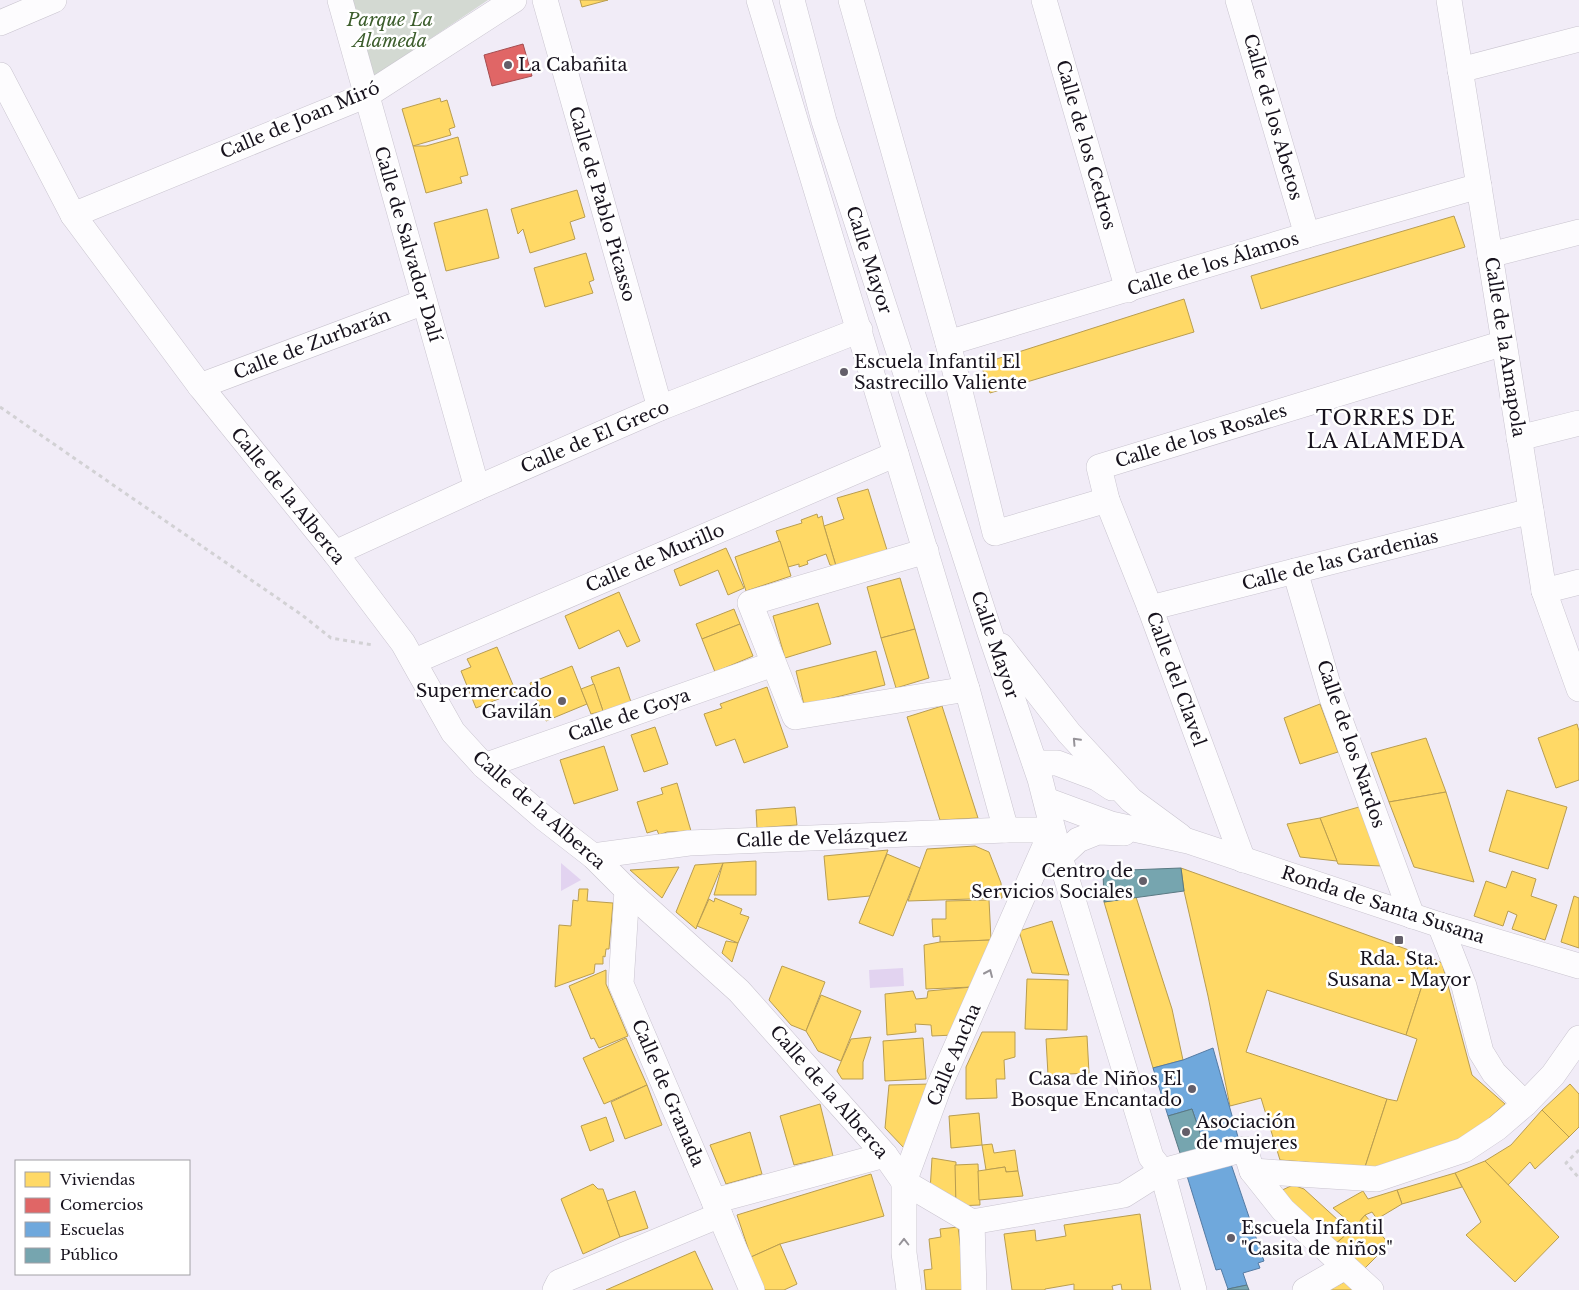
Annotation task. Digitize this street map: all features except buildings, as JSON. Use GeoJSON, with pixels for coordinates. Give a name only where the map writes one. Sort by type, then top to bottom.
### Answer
{"type":"FeatureCollection","features":[{"type":"Feature","properties":{"kind":"street"},"geometry":{"type":"LineString","coordinates":[[0,23],[54,0]]}},
{"type":"Feature","properties":{"kind":"street","name":"Calle de Salvador Dalí"},"geometry":{"type":"LineString","coordinates":[[340,0],[477,488]]}},
{"type":"Feature","properties":{"kind":"street","name":"Calle de Joan Miró"},"geometry":{"type":"LineString","coordinates":[[73,215],[366,95],[514,0]]}},
{"type":"Feature","properties":{"kind":"street","name":"Calle de Pablo Picasso"},"geometry":{"type":"LineString","coordinates":[[545,0],[660,408]]}},
{"type":"Feature","properties":{"kind":"street","name":"Calle Mayor"},"geometry":{"type":"LineString","coordinates":[[759,0],[926,551],[1006,830]]}},
{"type":"Feature","properties":{"kind":"street","name":"Calle Mayor"},"geometry":{"type":"LineString","coordinates":[[792,0],[824,121],[990,633],[1035,763],[1046,800],[1052,830],[1151,1157],[1162,1170],[1194,1290]]}},
{"type":"Feature","properties":{"kind":"street"},"geometry":{"type":"LineString","coordinates":[[851,0],[948,344],[994,533],[1107,500]]}},
{"type":"Feature","properties":{"kind":"street","name":"Calle de los Cedros"},"geometry":{"type":"LineString","coordinates":[[1044,0],[1128,290]]}},
{"type":"Feature","properties":{"kind":"street","name":"Calle de los Abetos"},"geometry":{"type":"LineString","coordinates":[[1238,0],[1307,234]]}},
{"type":"Feature","properties":{"kind":"street","name":"Calle de la Amapola"},"geometry":{"type":"LineString","coordinates":[[1449,0],[1544,591],[1579,689]]}},
{"type":"Feature","properties":{"kind":"street"},"geometry":{"type":"LineString","coordinates":[[1460,70],[1579,39]]}},
{"type":"Feature","properties":{"kind":"street","name":"Calle de la Alberca"},"geometry":{"type":"LineString","coordinates":[[0,75],[73,215],[200,386],[335,553],[409,652],[453,732],[484,766],[544,818],[593,856],[627,890],[739,991],[885,1155],[904,1182],[972,1222]]}},
{"type":"Feature","properties":{"kind":"street","name":"Calle de los Álamos"},"geometry":{"type":"LineString","coordinates":[[948,344],[1307,234],[1479,186]]}},
{"type":"Feature","properties":{"kind":"street"},"geometry":{"type":"LineString","coordinates":[[1490,255],[1579,232]]}},
{"type":"Feature","properties":{"kind":"street","name":"Calle de Zurbarán"},"geometry":{"type":"LineString","coordinates":[[200,386],[424,302]]}},
{"type":"Feature","properties":{"kind":"street","name":"Calle de El Greco"},"geometry":{"type":"LineString","coordinates":[[335,553],[477,488],[660,408],[860,330]]}},
{"type":"Feature","properties":{"kind":"street","name":"Calle de los Rosales"},"geometry":{"type":"LineString","coordinates":[[1107,500],[1100,467],[1504,343]]}},
{"type":"Feature","properties":{"kind":"street"},"geometry":{"type":"LineString","coordinates":[[1519,438],[1579,423]]}},
{"type":"Feature","properties":{"kind":"street","name":"Calle de Murillo"},"geometry":{"type":"LineString","coordinates":[[409,652],[896,454]]}},
{"type":"Feature","properties":{"kind":"street","name":"Calle del Clavel"},"geometry":{"type":"LineString","coordinates":[[1107,500],[1150,608],[1243,860]]}},
{"type":"Feature","properties":{"kind":"street","name":"Calle de las Gardenias"},"geometry":{"type":"LineString","coordinates":[[1150,608],[1531,511]]}},
{"type":"Feature","properties":{"kind":"street"},"geometry":{"type":"LineString","coordinates":[[926,551],[750,603],[795,717],[967,689]]}},
{"type":"Feature","properties":{"kind":"street","name":"Calle de los Nardos"},"geometry":{"type":"LineString","coordinates":[[1295,571],[1332,698],[1412,916]]}},
{"type":"Feature","properties":{"kind":"street"},"geometry":{"type":"LineString","coordinates":[[1544,591],[1579,582]]}},
{"type":"Feature","properties":{"kind":"street","name":"Ronda de Santa Susana"},"geometry":{"type":"LineString","coordinates":[[990,633],[1068,733],[1131,800]]}},
{"type":"Feature","properties":{"kind":"street","name":"Calle de Goya"},"geometry":{"type":"LineString","coordinates":[[484,766],[773,664]]}},
{"type":"Feature","properties":{"kind":"street","name":"Ronda de Santa Susana"},"geometry":{"type":"LineString","coordinates":[[1035,763],[1057,763],[1097,778],[1131,800],[1188,842]]}},
{"type":"Feature","properties":{"kind":"street","name":"Ronda de Santa Susana"},"geometry":{"type":"LineString","coordinates":[[1046,800],[1111,824],[1188,842],[1440,925],[1579,966]]}},
{"type":"Feature","properties":{"kind":"street","name":"Calle de Velázquez"},"geometry":{"type":"LineString","coordinates":[[593,856],[689,843],[1006,830],[1052,830]]}},
{"type":"Feature","properties":{"kind":"street","name":"Calle Ancha"},"geometry":{"type":"LineString","coordinates":[[909,1290],[904,1253],[904,1182],[940,1084],[1052,830]]}},
{"type":"Feature","properties":{"kind":"street","name":"Ronda de Santa Susana"},"geometry":{"type":"LineString","coordinates":[[1060,857],[1078,840],[1098,832],[1152,833]]}},
{"type":"Feature","properties":{"kind":"street","name":"Calle de Granada"},"geometry":{"type":"LineString","coordinates":[[627,890],[621,984],[752,1290]]}},
{"type":"Feature","properties":{"kind":"street"},"geometry":{"type":"LineString","coordinates":[[1440,925],[1464,986],[1481,1052],[1494,1074],[1525,1104]]}},
{"type":"Feature","properties":{"kind":"street"},"geometry":{"type":"LineString","coordinates":[[974,1290],[972,1222],[1124,1195],[1162,1170],[1248,1160],[1377,1179],[1464,1150],[1497,1128],[1525,1104],[1553,1075],[1579,1038]]}},
{"type":"Feature","properties":{"kind":"street"},"geometry":{"type":"LineString","coordinates":[[555,1290],[559,1282],[717,1208],[885,1155]]}},
{"type":"Feature","properties":{"kind":"street"},"geometry":{"type":"LineString","coordinates":[[1248,1160],[1283,1210],[1371,1290]]}},
{"type":"Feature","properties":{"kind":"street"},"geometry":{"type":"LineString","coordinates":[[1305,1290],[1344,1267]]}},
{"type":"Feature","properties":{"kind":"path"},"geometry":{"type":"LineString","coordinates":[[0,407],[302,615],[330,638],[409,652]]}},
{"type":"Feature","properties":{"kind":"path"},"geometry":{"type":"LineString","coordinates":[[1579,1150],[1566,1163],[1579,1178]]}},
{"type":"Feature","properties":{"kind":"green space","name":"Parque La Alameda"},"geometry":{"type":"Polygon","coordinates":[[[351,0],[488,0],[372,78],[351,0]]]}},
{"type":"Feature","properties":{"kind":"shaded area"},"geometry":{"type":"Polygon","coordinates":[[[561,863],[581,880],[561,891],[561,863]]]}},
{"type":"Feature","properties":{"kind":"shaded area"},"geometry":{"type":"Polygon","coordinates":[[[903,968],[904,986],[870,988],[869,970],[903,968]]]}},
{"type":"Feature","properties":{"kind":"place","name":"La Cabañita"},"geometry":{"type":"Point","coordinates":[508,65]}},
{"type":"Feature","properties":{"kind":"place","name":"Escuela Infantil El Sastrecillo Valiente"},"geometry":{"type":"Point","coordinates":[844,372]}},
{"type":"Feature","properties":{"kind":"place","name":"Supermercado Gavilán"},"geometry":{"type":"Point","coordinates":[562,701]}},
{"type":"Feature","properties":{"kind":"place","name":"Centro de Servicios Sociales"},"geometry":{"type":"Point","coordinates":[1143,881]}},
{"type":"Feature","properties":{"kind":"place","name":"Rda. Sta. Susana - Mayor"},"geometry":{"type":"Point","coordinates":[1399,940]}},
{"type":"Feature","properties":{"kind":"place","name":"Casa de Niños El Bosque Encantado"},"geometry":{"type":"Point","coordinates":[1192,1089]}},
{"type":"Feature","properties":{"kind":"place","name":"Asociación de mujeres"},"geometry":{"type":"Point","coordinates":[1186,1132]}},
{"type":"Feature","properties":{"kind":"place","name":"Escuela Infantil \"Casita de niños\""},"geometry":{"type":"Point","coordinates":[1231,1238]}},
{"type":"Feature","properties":{"kind":"district","name":"TORRES DE LA ALAMEDA"},"geometry":{"type":"Point","coordinates":[1386,430]}}]}
